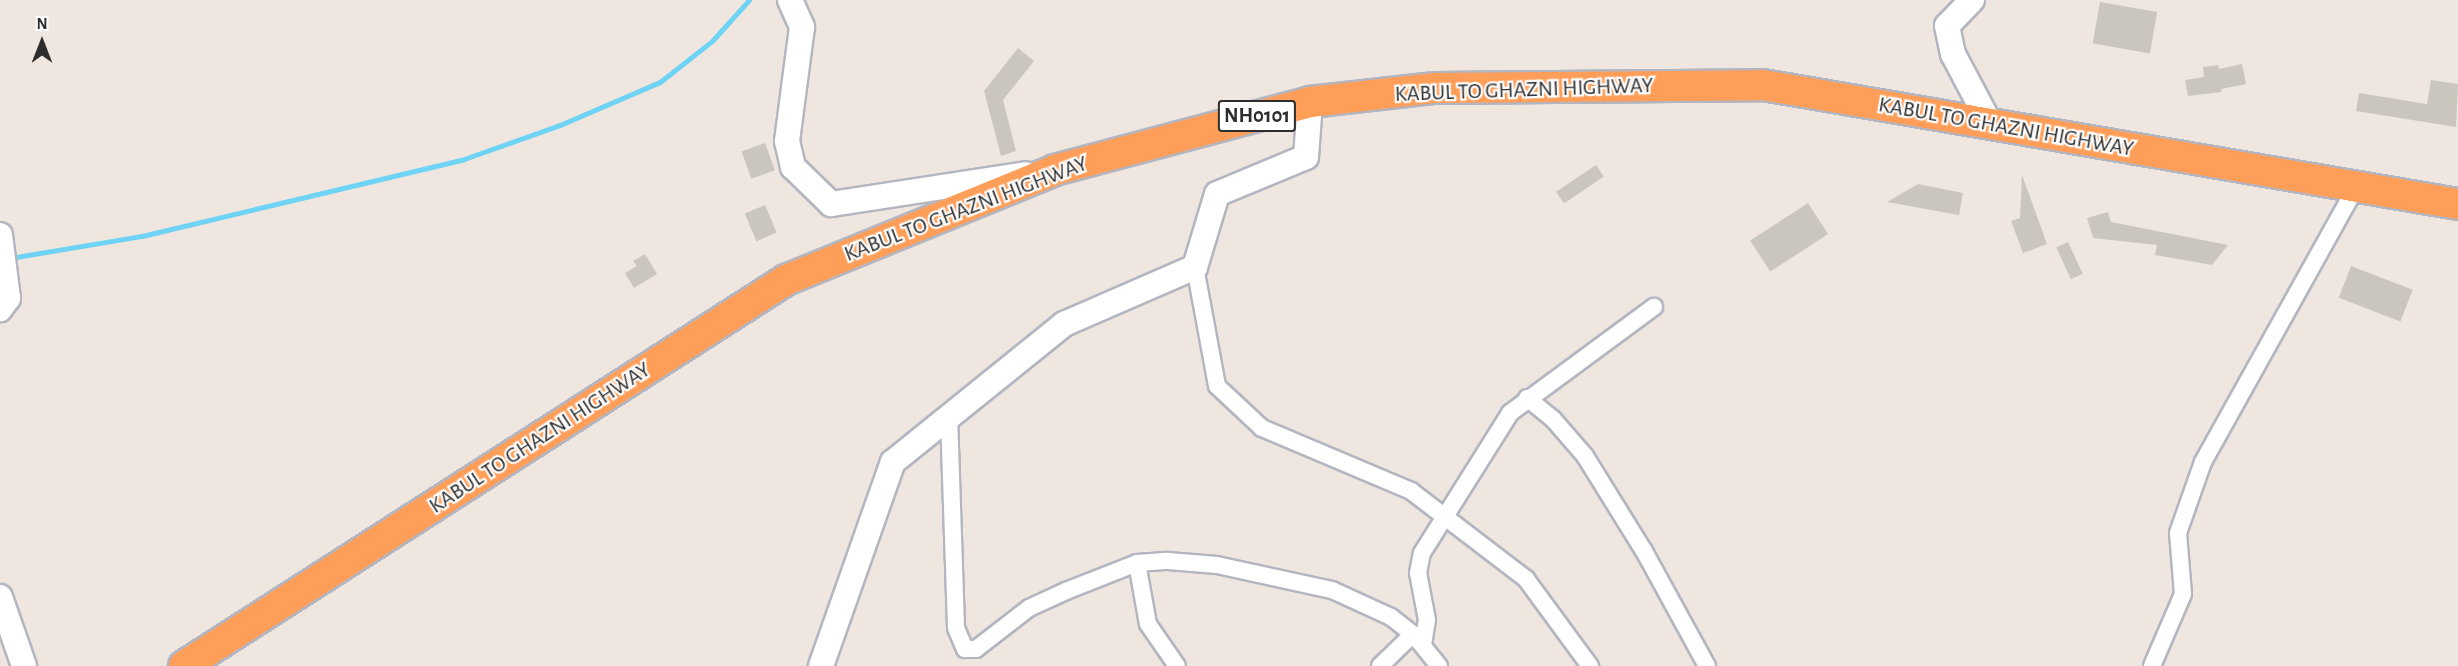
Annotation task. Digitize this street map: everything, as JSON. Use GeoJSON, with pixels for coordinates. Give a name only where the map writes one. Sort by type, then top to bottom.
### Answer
{"type":"FeatureCollection","features":[{"type":"Feature","properties":{"kind":"highway","name":"KABUL TO GHAZNI HIGHWAY"},"geometry":{"type":"LineString","coordinates":[[184,666],[786,280],[1055,170],[1310,102],[1435,88],[1763,85],[2458,204]]}},
{"type":"Feature","properties":{"kind":"street"},"geometry":{"type":"LineString","coordinates":[[1972,0],[1947,26],[1953,54],[1990,124]]}},
{"type":"Feature","properties":{"kind":"street"},"geometry":{"type":"LineString","coordinates":[[792,3],[802,27],[787,141],[793,167],[831,204],[1055,170]]}},
{"type":"Feature","properties":{"kind":"street"},"geometry":{"type":"LineString","coordinates":[[1310,102],[1306,157],[1217,194],[1195,267],[1217,386],[1262,428],[1411,491],[1443,515],[1526,579],[1590,666]]}},
{"type":"Feature","properties":{"kind":"street"},"geometry":{"type":"LineString","coordinates":[[2152,666],[2183,594],[2178,533],[2203,462],[2356,187]]}},
{"type":"Feature","properties":{"kind":"street"},"geometry":{"type":"LineString","coordinates":[[0,235],[4,303]]}},
{"type":"Feature","properties":{"kind":"street"},"geometry":{"type":"LineString","coordinates":[[822,666],[892,462],[1064,324],[1195,267]]}},
{"type":"Feature","properties":{"kind":"street"},"geometry":{"type":"LineString","coordinates":[[1380,666],[1418,640],[1427,620],[1419,564],[1443,515],[1510,412],[1654,307]]}},
{"type":"Feature","properties":{"kind":"street"},"geometry":{"type":"LineString","coordinates":[[1527,398],[1553,419],[1585,456],[1644,552],[1707,666]]}},
{"type":"Feature","properties":{"kind":"street"},"geometry":{"type":"LineString","coordinates":[[949,416],[956,628],[960,647],[976,649],[1029,608],[1137,563],[1216,565],[1305,581],[1391,617],[1418,640],[1439,666]]}},
{"type":"Feature","properties":{"kind":"street"},"geometry":{"type":"LineString","coordinates":[[1137,563],[1148,624],[1177,666]]}},
{"type":"Feature","properties":{"kind":"street"},"geometry":{"type":"LineString","coordinates":[[0,597],[24,666]]}},
{"type":"Feature","properties":{"kind":"building"},"geometry":{"type":"Polygon","coordinates":[[[2100,2],[2157,12],[2150,53],[2093,43],[2100,2]]]}},
{"type":"Feature","properties":{"kind":"building"},"geometry":{"type":"Polygon","coordinates":[[[1018,48],[1034,61],[1003,100],[1016,151],[1001,156],[984,91],[1018,48]]]}},
{"type":"Feature","properties":{"kind":"building"},"geometry":{"type":"Polygon","coordinates":[[[2242,64],[2246,84],[2221,89],[2222,92],[2188,96],[2185,80],[2204,77],[2203,67],[2218,65],[2219,69],[2242,64]]]}},
{"type":"Feature","properties":{"kind":"building"},"geometry":{"type":"Polygon","coordinates":[[[2431,80],[2458,84],[2456,127],[2356,111],[2359,93],[2427,104],[2431,80]]]}},
{"type":"Feature","properties":{"kind":"building"},"geometry":{"type":"Polygon","coordinates":[[[765,143],[775,170],[751,179],[742,152],[765,143]]]}},
{"type":"Feature","properties":{"kind":"building"},"geometry":{"type":"Polygon","coordinates":[[[1596,165],[1604,177],[1564,203],[1556,192],[1596,165]]]}},
{"type":"Feature","properties":{"kind":"building"},"geometry":{"type":"Polygon","coordinates":[[[2022,175],[2047,244],[2023,253],[2011,221],[2020,218],[2022,175]]]}},
{"type":"Feature","properties":{"kind":"building"},"geometry":{"type":"Polygon","coordinates":[[[1918,184],[1963,193],[1959,215],[1887,202],[1918,184]]]}},
{"type":"Feature","properties":{"kind":"building"},"geometry":{"type":"Polygon","coordinates":[[[1808,203],[1828,234],[1770,272],[1750,241],[1808,203]]]}},
{"type":"Feature","properties":{"kind":"building"},"geometry":{"type":"Polygon","coordinates":[[[765,205],[777,233],[756,241],[745,214],[765,205]]]}},
{"type":"Feature","properties":{"kind":"building"},"geometry":{"type":"Polygon","coordinates":[[[2108,212],[2111,222],[2228,245],[2212,265],[2155,255],[2157,245],[2093,238],[2087,218],[2108,212]]]}},
{"type":"Feature","properties":{"kind":"building"},"geometry":{"type":"Polygon","coordinates":[[[2068,242],[2083,274],[2071,279],[2056,247],[2068,242]]]}},
{"type":"Feature","properties":{"kind":"building"},"geometry":{"type":"Polygon","coordinates":[[[645,254],[657,274],[634,288],[625,273],[637,266],[633,261],[645,254]]]}},
{"type":"Feature","properties":{"kind":"building"},"geometry":{"type":"Polygon","coordinates":[[[2351,266],[2413,290],[2400,321],[2339,298],[2351,266]]]}},
{"type":"Feature","properties":{"kind":"waterway"},"geometry":{"type":"LineString","coordinates":[[10,258],[142,236],[464,159],[560,125],[660,82],[712,41],[749,0]]}}]}
